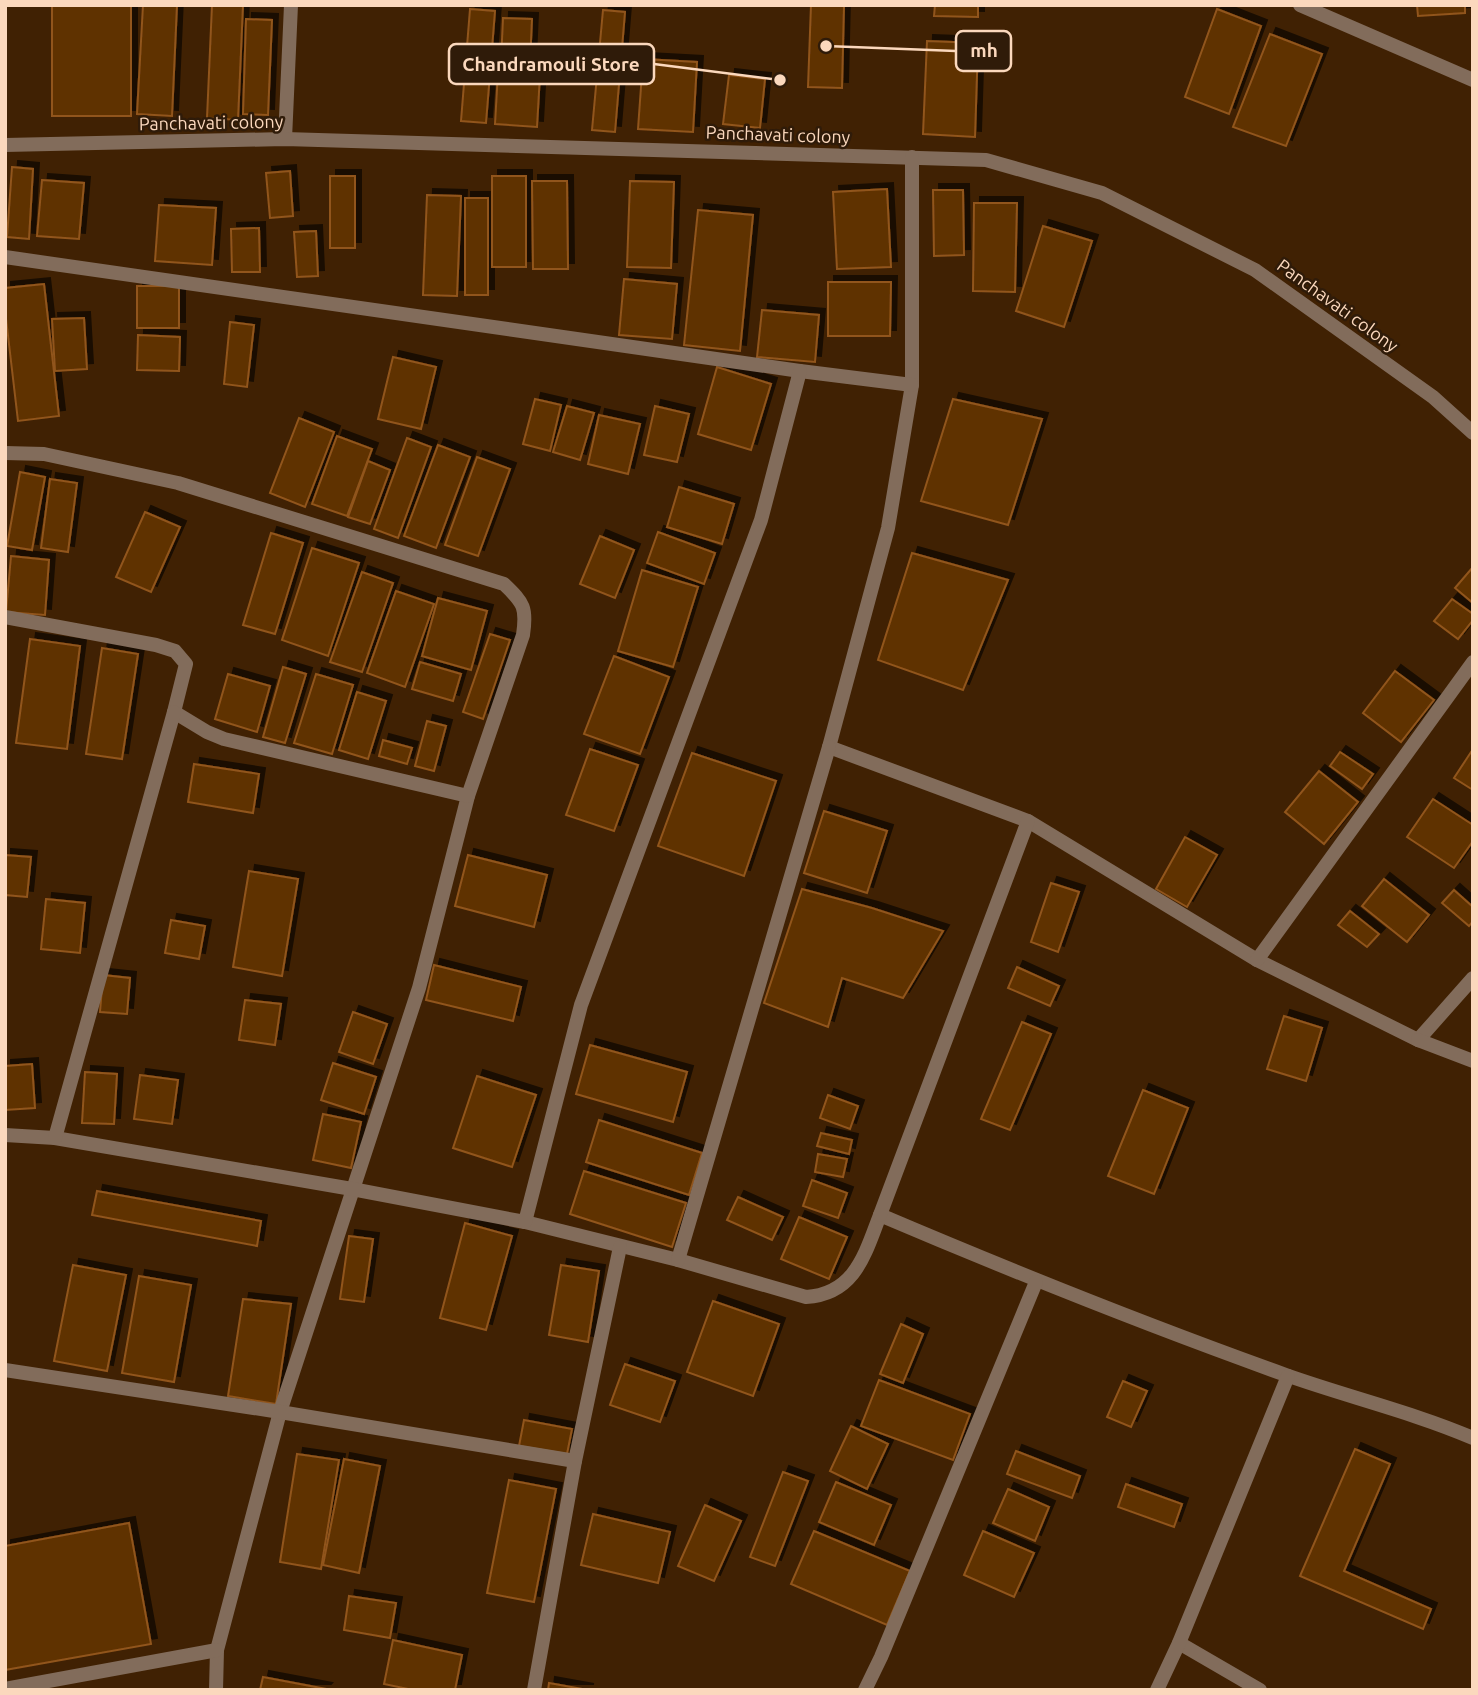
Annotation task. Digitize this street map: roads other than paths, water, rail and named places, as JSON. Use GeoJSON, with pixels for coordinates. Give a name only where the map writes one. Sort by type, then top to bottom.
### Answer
{"type":"FeatureCollection","features":[{"type":"Feature","properties":{"kind":"street"},"geometry":{"type":"LineString","coordinates":[[285,139],[291,5]]}},
{"type":"Feature","properties":{"kind":"street"},"geometry":{"type":"LineString","coordinates":[[1300,5],[1473,80]]}},
{"type":"Feature","properties":{"kind":"street","name":"Panchavati colony"},"geometry":{"type":"LineString","coordinates":[[5,145],[285,139],[986,160],[1102,193],[1255,270],[1433,397],[1473,433]]}},
{"type":"Feature","properties":{"kind":"street"},"geometry":{"type":"LineString","coordinates":[[678,1260],[830,747],[888,528],[912,385],[912,157]]}},
{"type":"Feature","properties":{"kind":"street"},"geometry":{"type":"LineString","coordinates":[[5,257],[912,385]]}},
{"type":"Feature","properties":{"kind":"street"},"geometry":{"type":"LineString","coordinates":[[525,1222],[582,1005],[761,520],[800,371]]}},
{"type":"Feature","properties":{"kind":"street"},"geometry":{"type":"LineString","coordinates":[[5,453],[44,454],[178,483],[504,584],[521,600],[525,619],[523,635],[468,796],[419,988],[281,1412],[217,1650],[216,1690]]}},
{"type":"Feature","properties":{"kind":"street"},"geometry":{"type":"LineString","coordinates":[[5,617],[156,645],[175,651],[186,664],[55,1138]]}},
{"type":"Feature","properties":{"kind":"street"},"geometry":{"type":"LineString","coordinates":[[1257,960],[1473,662]]}},
{"type":"Feature","properties":{"kind":"street"},"geometry":{"type":"LineString","coordinates":[[174,712],[224,739],[468,796]]}},
{"type":"Feature","properties":{"kind":"street"},"geometry":{"type":"LineString","coordinates":[[830,747],[1028,821],[1257,960],[1418,1040],[1473,1060]]}},
{"type":"Feature","properties":{"kind":"street"},"geometry":{"type":"LineString","coordinates":[[5,1135],[55,1138],[525,1222],[678,1260],[790,1294],[820,1296],[840,1288],[853,1275],[880,1215],[1028,821]]}},
{"type":"Feature","properties":{"kind":"street"},"geometry":{"type":"LineString","coordinates":[[1418,1040],[1473,978]]}},
{"type":"Feature","properties":{"kind":"street"},"geometry":{"type":"LineString","coordinates":[[880,1215],[1036,1282],[1288,1376],[1446,1426],[1473,1438]]}},
{"type":"Feature","properties":{"kind":"street"},"geometry":{"type":"LineString","coordinates":[[534,1690],[575,1461],[620,1247]]}},
{"type":"Feature","properties":{"kind":"street"},"geometry":{"type":"LineString","coordinates":[[865,1690],[1036,1282]]}},
{"type":"Feature","properties":{"kind":"street"},"geometry":{"type":"LineString","coordinates":[[5,1370],[575,1461]]}},
{"type":"Feature","properties":{"kind":"street"},"geometry":{"type":"LineString","coordinates":[[1157,1690],[1179,1643],[1288,1376]]}},
{"type":"Feature","properties":{"kind":"street"},"geometry":{"type":"LineString","coordinates":[[1179,1643],[1260,1690]]}},
{"type":"Feature","properties":{"kind":"street"},"geometry":{"type":"LineString","coordinates":[[5,1689],[217,1650]]}},
{"type":"Feature","properties":{"kind":"place","name":"mh"},"geometry":{"type":"Point","coordinates":[826,46]}},
{"type":"Feature","properties":{"kind":"place","name":"Chandramouli Store"},"geometry":{"type":"Point","coordinates":[780,80]}}]}
